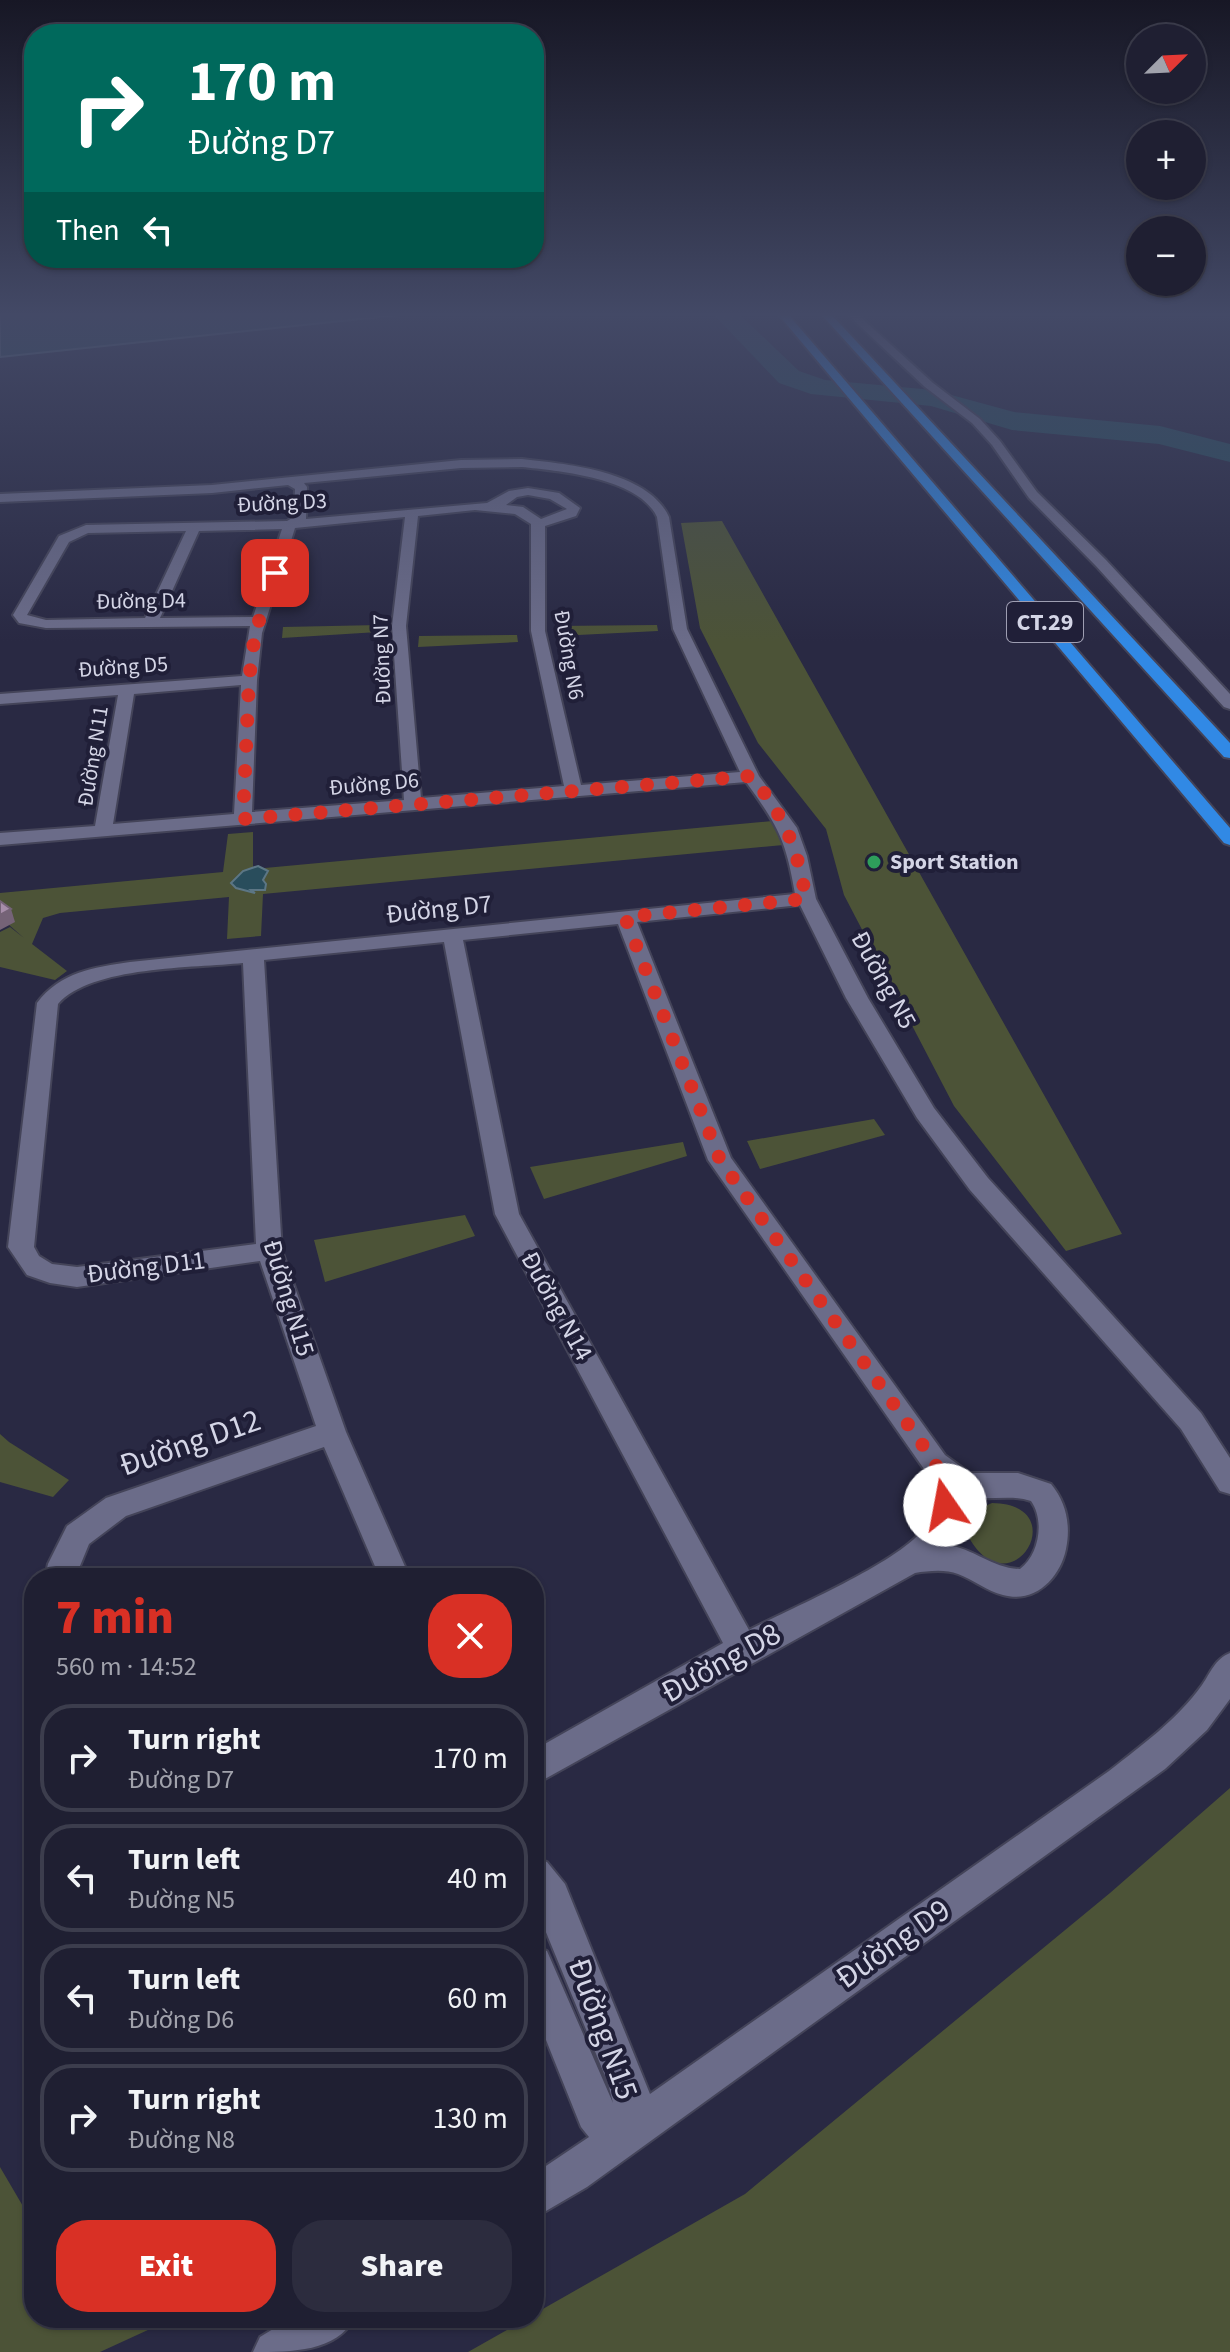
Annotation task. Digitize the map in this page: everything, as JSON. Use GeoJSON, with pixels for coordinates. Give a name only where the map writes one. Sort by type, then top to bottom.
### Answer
{"type":"FeatureCollection","features":[{"type":"Feature","properties":{"kind":"highway","name":"CT.29"},"geometry":{"type":"LineString","coordinates":[[874,423],[1230,839]]}},
{"type":"Feature","properties":{"kind":"highway","name":"CT.29"},"geometry":{"type":"LineString","coordinates":[[924,423],[1230,753]]}},
{"type":"Feature","properties":{"kind":"street"},"geometry":{"type":"LineString","coordinates":[[976,423],[996,443],[1033,495],[1101,563],[1230,704]]}},
{"type":"Feature","properties":{"kind":"street","name":"Đường N5"},"geometry":{"type":"LineString","coordinates":[[292,482],[500,463],[546,464],[591,472],[631,488],[657,504],[662,512],[680,629],[751,776],[788,828],[798,856],[806,899],[857,998],[925,1113],[979,1184],[1191,1421],[1229,1480]]}},
{"type":"Feature","properties":{"kind":"street"},"geometry":{"type":"LineString","coordinates":[[0,498],[150,493],[292,482]]}},
{"type":"Feature","properties":{"kind":"street"},"geometry":{"type":"LineString","coordinates":[[243,819],[249,680],[260,621],[290,525],[282,519],[285,485],[292,482]]}},
{"type":"Feature","properties":{"kind":"street"},"geometry":{"type":"LineString","coordinates":[[527,492],[549,495],[574,508],[571,513],[538,524],[527,513],[490,506],[527,492]]}},
{"type":"Feature","properties":{"kind":"street","name":"Đường D3"},"geometry":{"type":"LineString","coordinates":[[24,620],[21,610],[64,539],[77,533],[98,528],[290,525],[490,506]]}},
{"type":"Feature","properties":{"kind":"street","name":"Đường N7"},"geometry":{"type":"LineString","coordinates":[[412,513],[399,626],[413,805]]}},
{"type":"Feature","properties":{"kind":"street","name":"Đường N6"},"geometry":{"type":"LineString","coordinates":[[538,524],[538,631],[574,791]]}},
{"type":"Feature","properties":{"kind":"street"},"geometry":{"type":"LineString","coordinates":[[151,622],[194,527]]}},
{"type":"Feature","properties":{"kind":"street","name":"Đường D4"},"geometry":{"type":"LineString","coordinates":[[24,620],[46,624],[260,621]]}},
{"type":"Feature","properties":{"kind":"street","name":"Đường D5"},"geometry":{"type":"LineString","coordinates":[[0,699],[249,680]]}},
{"type":"Feature","properties":{"kind":"street","name":"Đường N11"},"geometry":{"type":"LineString","coordinates":[[103,830],[127,689]]}},
{"type":"Feature","properties":{"kind":"street","name":"Đường D6"},"geometry":{"type":"LineString","coordinates":[[0,839],[751,776]]}},
{"type":"Feature","properties":{"kind":"street","name":"Đường D7"},"geometry":{"type":"LineString","coordinates":[[26,1261],[21,1247],[48,1003],[58,990],[78,977],[253,954],[806,899]]}},
{"type":"Feature","properties":{"kind":"street"},"geometry":{"type":"LineString","coordinates":[[625,917],[720,1160],[934,1461],[945,1485],[944,1516],[936,1536],[909,1560]]}},
{"type":"Feature","properties":{"kind":"street","name":"Đường N14"},"geometry":{"type":"LineString","coordinates":[[452,934],[507,1214],[743,1649]]}},
{"type":"Feature","properties":{"kind":"street","name":"Đường N15"},"geometry":{"type":"LineString","coordinates":[[253,954],[269,1251],[332,1432],[391,1568]]}},
{"type":"Feature","properties":{"kind":"street","name":"Đường D11"},"geometry":{"type":"LineString","coordinates":[[26,1261],[45,1274],[77,1277],[269,1251]]}},
{"type":"Feature","properties":{"kind":"street","name":"Đường D12"},"geometry":{"type":"LineString","coordinates":[[62,1568],[78,1535],[116,1507],[332,1432]]}},
{"type":"Feature","properties":{"kind":"street"},"geometry":{"type":"LineString","coordinates":[[909,1560],[947,1558],[963,1562],[994,1579],[1018,1583],[1037,1574],[1047,1561],[1051,1545],[1051,1510],[1046,1499],[1036,1490],[1009,1484],[968,1486],[934,1461]]}},
{"type":"Feature","properties":{"kind":"street","name":"Đường D8"},"geometry":{"type":"LineString","coordinates":[[544,1762],[743,1649],[909,1560]]}},
{"type":"Feature","properties":{"kind":"street","name":"Đường D9"},"geometry":{"type":"LineString","coordinates":[[544,2190],[1121,1783],[1189,1729],[1207,1708],[1230,1668]]}},
{"type":"Feature","properties":{"kind":"street","name":"Đường N15"},"geometry":{"type":"LineString","coordinates":[[544,1887],[552,1897],[628,2083],[634,2111],[629,2133],[608,2128],[595,2113],[544,1988]]}},
{"type":"Feature","properties":{"kind":"street"},"geometry":{"type":"LineString","coordinates":[[275,2352],[315,2328]]}},
{"type":"Feature","properties":{"kind":"green space","name":"Sport Station"},"geometry":{"type":"Polygon","coordinates":[[[722,521],[1122,1234],[1066,1251],[954,1106],[844,895],[826,829],[758,743],[700,628],[681,523],[722,521]]]}},
{"type":"Feature","properties":{"kind":"green space"},"geometry":{"type":"Polygon","coordinates":[[[379,625],[378,632],[282,638],[283,627],[379,625]]]}},
{"type":"Feature","properties":{"kind":"green space"},"geometry":{"type":"Polygon","coordinates":[[[657,625],[658,631],[558,636],[556,626],[657,625]]]}},
{"type":"Feature","properties":{"kind":"green space"},"geometry":{"type":"Polygon","coordinates":[[[517,635],[518,642],[418,647],[419,636],[517,635]]]}},
{"type":"Feature","properties":{"kind":"green space"},"geometry":{"type":"Polygon","coordinates":[[[783,820],[794,844],[263,894],[261,936],[227,939],[229,897],[60,913],[43,918],[32,944],[67,971],[55,980],[0,967],[0,932],[10,927],[24,938],[0,917],[0,893],[223,872],[228,834],[253,832],[253,869],[783,820]]]}},
{"type":"Feature","properties":{"kind":"green space"},"geometry":{"type":"Polygon","coordinates":[[[874,1119],[885,1135],[760,1169],[747,1141],[874,1119]]]}},
{"type":"Feature","properties":{"kind":"green space"},"geometry":{"type":"Polygon","coordinates":[[[683,1142],[687,1156],[544,1199],[530,1167],[683,1142]]]}},
{"type":"Feature","properties":{"kind":"green space"},"geometry":{"type":"Polygon","coordinates":[[[465,1215],[475,1236],[325,1282],[314,1240],[465,1215]]]}},
{"type":"Feature","properties":{"kind":"green space"},"geometry":{"type":"Polygon","coordinates":[[[0,1434],[69,1480],[53,1497],[0,1482],[0,1434]]]}},
{"type":"Feature","properties":{"kind":"green space"},"geometry":{"type":"Polygon","coordinates":[[[992,1503],[1017,1508],[1030,1520],[1033,1535],[1027,1549],[1016,1560],[1001,1563],[984,1556],[967,1534],[974,1514],[992,1503]]]}},
{"type":"Feature","properties":{"kind":"green space"},"geometry":{"type":"Polygon","coordinates":[[[1230,1788],[1230,2352],[468,2352],[510,2328],[544,2328],[544,2308],[745,2194],[1110,1893],[1230,1788]]]}},
{"type":"Feature","properties":{"kind":"green space"},"geometry":{"type":"Polygon","coordinates":[[[0,2167],[24,2208],[24,2328],[152,2328],[100,2352],[0,2352],[0,2167]]]}},
{"type":"Feature","properties":{"kind":"water"},"geometry":{"type":"Polygon","coordinates":[[[258,866],[268,871],[263,880],[265,890],[251,890],[255,893],[236,888],[231,883],[243,871],[258,866]]]}},
{"type":"Feature","properties":{"kind":"building"},"geometry":{"type":"Polygon","coordinates":[[[0,901],[11,909],[0,915],[0,901]]]}},
{"type":"Feature","properties":{"kind":"waterway"},"geometry":{"type":"LineString","coordinates":[[1031,423],[1160,435],[1230,453]]}},
{"type":"Feature","properties":{"kind":"place","name":"Sport Station"},"geometry":{"type":"Point","coordinates":[874,862]}},
{"type":"Feature","properties":{"kind":"route"},"geometry":{"type":"LineString","coordinates":[[275,573],[255,633],[249,680],[243,819],[751,776],[768,796],[793,839],[806,899],[625,917],[720,1160],[934,1461],[945,1485],[945,1505]]}}]}
